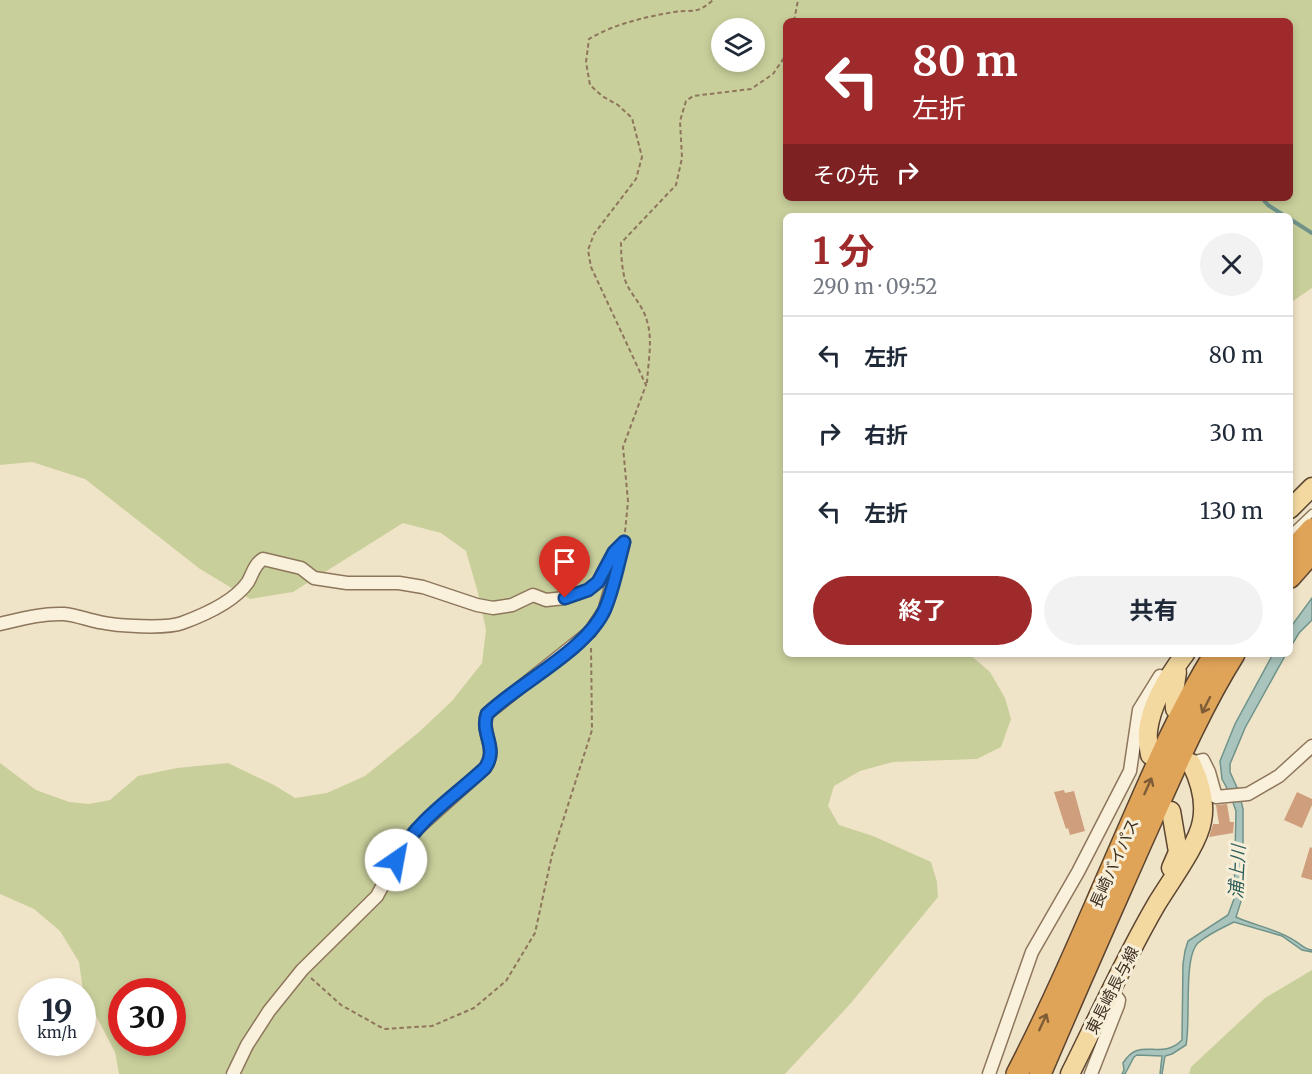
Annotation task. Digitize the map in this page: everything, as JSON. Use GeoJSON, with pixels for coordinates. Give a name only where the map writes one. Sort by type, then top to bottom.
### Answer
{"type":"FeatureCollection","features":[{"type":"Feature","properties":{"kind":"highway"},"geometry":{"type":"LineString","coordinates":[[1293,550],[1312,529]]}},
{"type":"Feature","properties":{"kind":"highway"},"geometry":{"type":"LineString","coordinates":[[1293,574],[1312,552]]}},
{"type":"Feature","properties":{"kind":"highway","name":"長崎バイパス"},"geometry":{"type":"LineString","coordinates":[[1017,1074],[1064,978],[1152,776],[1213,657]]}},
{"type":"Feature","properties":{"kind":"highway","name":"長崎バイパス"},"geometry":{"type":"LineString","coordinates":[[1040,1074],[1078,982],[1191,735],[1232,657]]}},
{"type":"Feature","properties":{"kind":"main road"},"geometry":{"type":"LineString","coordinates":[[1293,506],[1312,487]]}},
{"type":"Feature","properties":{"kind":"main road"},"geometry":{"type":"LineString","coordinates":[[1150,755],[1148,732],[1158,699],[1167,678],[1184,657]]}},
{"type":"Feature","properties":{"kind":"main road"},"geometry":{"type":"LineString","coordinates":[[1174,709],[1177,672],[1184,657]]}},
{"type":"Feature","properties":{"kind":"main road","name":"東長崎長与線"},"geometry":{"type":"LineString","coordinates":[[1070,1074],[1111,990],[1156,906],[1186,858],[1202,822],[1201,783],[1191,763]]}},
{"type":"Feature","properties":{"kind":"main road","name":"東長崎長与線"},"geometry":{"type":"LineString","coordinates":[[1156,906],[1178,852],[1171,811]]}},
{"type":"Feature","properties":{"kind":"street"},"geometry":{"type":"LineString","coordinates":[[0,624],[41,615],[66,614],[101,623],[157,626],[180,624],[214,609],[234,596],[247,582],[257,563],[263,559],[301,568],[314,578],[347,583],[399,583],[423,586],[477,605],[493,608],[512,605],[533,595],[546,600],[565,598],[588,590],[598,582],[614,552],[624,542]]}},
{"type":"Feature","properties":{"kind":"street"},"geometry":{"type":"LineString","coordinates":[[233,1074],[252,1036],[269,1011],[302,970],[377,896],[402,849],[417,829],[491,760],[485,726],[487,714],[590,632],[604,611],[624,542]]}},
{"type":"Feature","properties":{"kind":"street"},"geometry":{"type":"LineString","coordinates":[[988,1074],[1032,952],[1078,872],[1130,771],[1139,710],[1160,676],[1167,678]]}},
{"type":"Feature","properties":{"kind":"street"},"geometry":{"type":"LineString","coordinates":[[1191,763],[1203,760],[1216,796],[1248,794],[1279,776],[1312,746]]}},
{"type":"Feature","properties":{"kind":"street"},"geometry":{"type":"LineString","coordinates":[[1090,1074],[1118,1005],[1119,1000],[1111,990]]}},
{"type":"Feature","properties":{"kind":"lane"},"geometry":{"type":"LineString","coordinates":[[1293,531],[1312,513]]}},
{"type":"Feature","properties":{"kind":"lane"},"geometry":{"type":"LineString","coordinates":[[1128,892],[1142,842]]}},
{"type":"Feature","properties":{"kind":"path"},"geometry":{"type":"LineString","coordinates":[[646,385],[591,267],[588,250],[594,234],[636,178],[642,157],[632,117],[590,85],[586,62],[589,39],[603,30],[631,22],[676,12],[701,10],[713,0]]}},
{"type":"Feature","properties":{"kind":"path"},"geometry":{"type":"LineString","coordinates":[[795,18],[798,0]]}},
{"type":"Feature","properties":{"kind":"path"},"geometry":{"type":"LineString","coordinates":[[624,542],[628,501],[623,447],[646,385],[649,350],[648,323],[640,302],[626,282],[621,258],[621,243],[676,185],[682,158],[680,121],[686,101],[693,96],[752,89],[773,74],[783,59]]}},
{"type":"Feature","properties":{"kind":"path"},"geometry":{"type":"LineString","coordinates":[[302,970],[341,1005],[384,1029],[432,1026],[474,1008],[506,981],[535,933],[552,855],[592,730],[590,632]]}},
{"type":"Feature","properties":{"kind":"green space"},"geometry":{"type":"Polygon","coordinates":[[[0,0],[1312,0],[1312,288],[1293,301],[1293,213],[783,213],[783,657],[972,657],[990,672],[1005,698],[1011,719],[1001,747],[977,759],[893,762],[860,771],[834,786],[828,806],[839,825],[873,836],[931,862],[937,882],[938,897],[851,1003],[785,1074],[119,1074],[116,1056],[186,1056],[186,978],[108,978],[108,1039],[96,1016],[96,978],[81,978],[79,962],[60,931],[34,909],[0,894],[0,763],[36,790],[69,802],[89,804],[110,800],[138,776],[177,768],[228,763],[295,798],[327,793],[365,776],[419,732],[452,701],[482,663],[486,630],[466,551],[441,533],[403,523],[293,592],[250,599],[200,569],[85,479],[32,462],[0,465],[0,0]]]}},
{"type":"Feature","properties":{"kind":"green space"},"geometry":{"type":"Polygon","coordinates":[[[1312,970],[1312,1074],[1189,1074],[1191,1067],[1265,998],[1312,970]]]}},
{"type":"Feature","properties":{"kind":"water"},"geometry":{"type":"Polygon","coordinates":[[[1312,598],[1312,620],[1293,643],[1293,624],[1312,598]]]}},
{"type":"Feature","properties":{"kind":"water","name":"浦上川"},"geometry":{"type":"Polygon","coordinates":[[[1271,657],[1284,657],[1245,728],[1230,764],[1230,772],[1239,792],[1243,809],[1243,895],[1236,917],[1281,933],[1312,952],[1302,950],[1282,936],[1234,922],[1215,931],[1198,943],[1193,950],[1189,975],[1186,1045],[1165,1056],[1162,1074],[1160,1074],[1162,1056],[1137,1055],[1125,1074],[1122,1074],[1123,1063],[1136,1051],[1166,1049],[1182,1040],[1183,964],[1188,941],[1228,915],[1234,899],[1236,811],[1222,779],[1220,761],[1235,724],[1271,657]]]}},
{"type":"Feature","properties":{"kind":"building"},"geometry":{"type":"Polygon","coordinates":[[[1064,790],[1065,793],[1074,791],[1085,831],[1070,835],[1068,828],[1066,829],[1054,792],[1064,790]]]}},
{"type":"Feature","properties":{"kind":"building"},"geometry":{"type":"Polygon","coordinates":[[[1297,792],[1312,799],[1312,805],[1302,828],[1284,820],[1297,792]]]}},
{"type":"Feature","properties":{"kind":"building"},"geometry":{"type":"Polygon","coordinates":[[[1227,804],[1230,822],[1234,822],[1233,833],[1209,837],[1213,824],[1219,824],[1216,805],[1227,804]]]}},
{"type":"Feature","properties":{"kind":"building"},"geometry":{"type":"Polygon","coordinates":[[[1310,847],[1312,848],[1312,880],[1301,877],[1310,847]]]}},
{"type":"Feature","properties":{"kind":"waterway"},"geometry":{"type":"LineString","coordinates":[[1265,201],[1280,213]]}},
{"type":"Feature","properties":{"kind":"waterway"},"geometry":{"type":"LineString","coordinates":[[1293,221],[1312,233]]}},
{"type":"Feature","properties":{"kind":"route"},"geometry":{"type":"LineString","coordinates":[[396,860],[417,829],[491,760],[485,726],[487,714],[590,632],[604,611],[624,542],[614,552],[598,582],[588,590],[565,598]]}}]}
